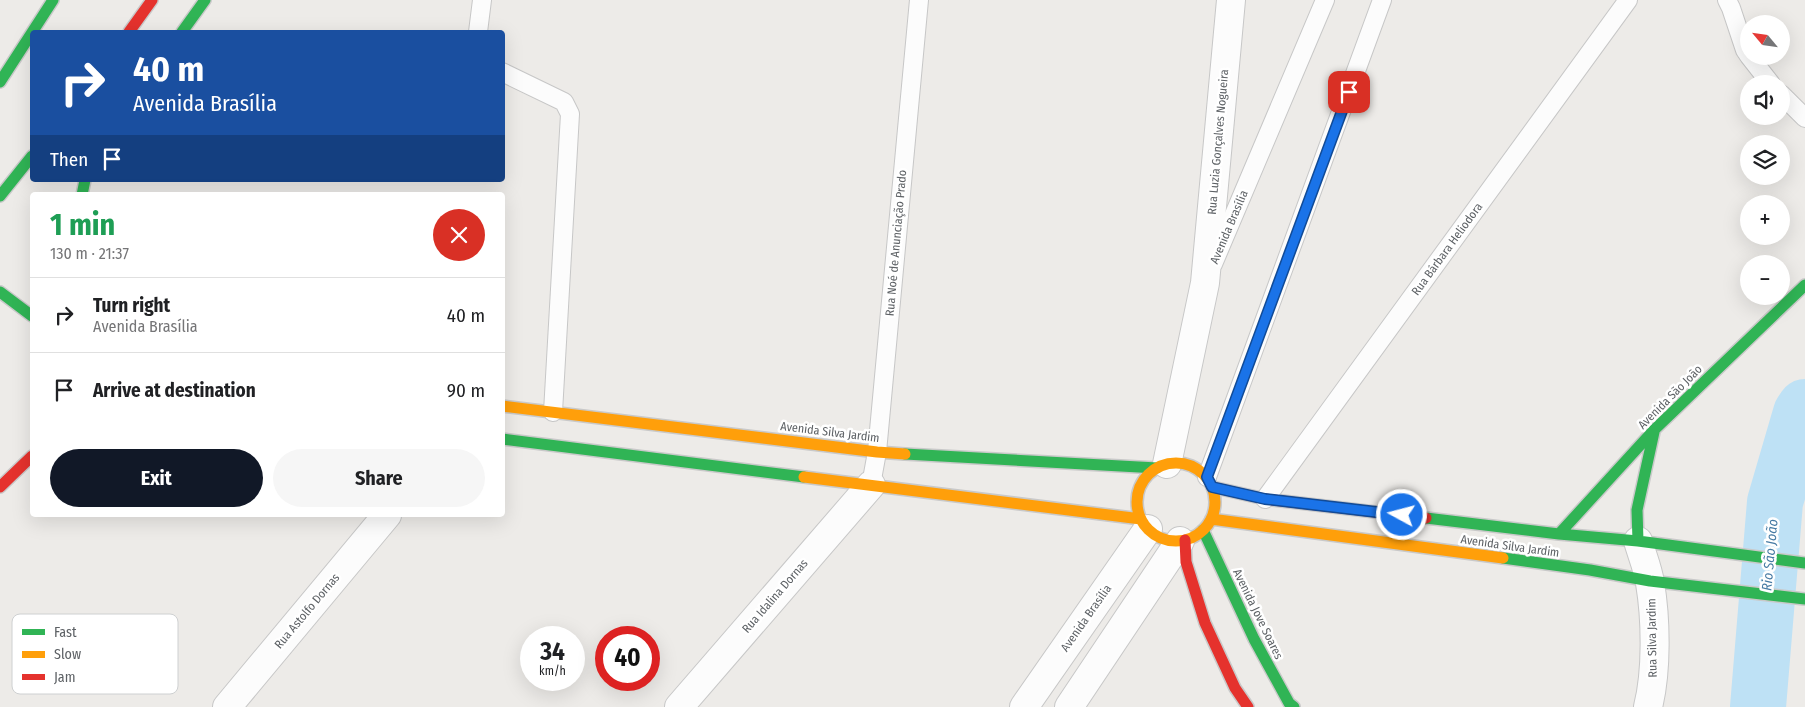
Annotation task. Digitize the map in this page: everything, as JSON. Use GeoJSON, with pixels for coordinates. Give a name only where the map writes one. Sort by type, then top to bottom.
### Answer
{"type":"FeatureCollection","features":[{"type":"Feature","properties":{"kind":"main road"},"geometry":{"type":"LineString","coordinates":[[34,30],[53,0]]}},
{"type":"Feature","properties":{"kind":"main road"},"geometry":{"type":"LineString","coordinates":[[130,30],[152,0]]}},
{"type":"Feature","properties":{"kind":"main road"},"geometry":{"type":"LineString","coordinates":[[183,30],[205,0]]}},
{"type":"Feature","properties":{"kind":"main road"},"geometry":{"type":"LineString","coordinates":[[0,82],[30,36]]}},
{"type":"Feature","properties":{"kind":"main road"},"geometry":{"type":"LineString","coordinates":[[0,92],[30,52]]}},
{"type":"Feature","properties":{"kind":"main road"},"geometry":{"type":"LineString","coordinates":[[0,196],[30,158]]}},
{"type":"Feature","properties":{"kind":"main road","name":"Avenida São João"},"geometry":{"type":"LineString","coordinates":[[1559,534],[1654,430],[1805,285]]}},
{"type":"Feature","properties":{"kind":"main road"},"geometry":{"type":"LineString","coordinates":[[0,292],[30,314]]}},
{"type":"Feature","properties":{"kind":"main road","name":"Avenida Silva Jardim"},"geometry":{"type":"LineString","coordinates":[[505,406],[877,452],[1162,466]]}},
{"type":"Feature","properties":{"kind":"main road"},"geometry":{"type":"LineString","coordinates":[[1638,541],[1638,510],[1654,430]]}},
{"type":"Feature","properties":{"kind":"main road"},"geometry":{"type":"LineString","coordinates":[[505,439],[871,485],[1145,524]]}},
{"type":"Feature","properties":{"kind":"main road"},"geometry":{"type":"LineString","coordinates":[[0,487],[30,458]]}},
{"type":"Feature","properties":{"kind":"main road"},"geometry":{"type":"LineString","coordinates":[[1178,463],[1189,465],[1199,470],[1210,482],[1215,503],[1212,519],[1189,537],[1168,540],[1158,536],[1145,524],[1138,508],[1138,496],[1148,476],[1162,466],[1178,463]]}},
{"type":"Feature","properties":{"kind":"main road","name":"Avenida Silva Jardim"},"geometry":{"type":"LineString","coordinates":[[1210,482],[1265,499],[1559,534],[1638,541],[1805,563]]}},
{"type":"Feature","properties":{"kind":"main road","name":"Avenida Silva Jardim"},"geometry":{"type":"LineString","coordinates":[[1212,519],[1590,570],[1658,582],[1805,599]]}},
{"type":"Feature","properties":{"kind":"main road"},"geometry":{"type":"LineString","coordinates":[[1189,537],[1186,562],[1205,624],[1234,688],[1248,707]]}},
{"type":"Feature","properties":{"kind":"main road","name":"Avenida Jove Soares"},"geometry":{"type":"LineString","coordinates":[[1189,537],[1239,609],[1268,668],[1294,707]]}},
{"type":"Feature","properties":{"kind":"street","name":"Rua Luzia Gonçalves Nogueira"},"geometry":{"type":"LineString","coordinates":[[1205,283],[1231,0]]}},
{"type":"Feature","properties":{"kind":"street","name":"Avenida Brasília"},"geometry":{"type":"LineString","coordinates":[[1162,466],[1205,283]]}},
{"type":"Feature","properties":{"kind":"street","name":"Rua Idalina Dornas"},"geometry":{"type":"LineString","coordinates":[[679,707],[871,485]]}},
{"type":"Feature","properties":{"kind":"street","name":"Rua Astolfo Dornas"},"geometry":{"type":"LineString","coordinates":[[227,707],[385,517]]}},
{"type":"Feature","properties":{"kind":"street","name":"Avenida Brasília"},"geometry":{"type":"LineString","coordinates":[[1024,707],[1145,524]]}},
{"type":"Feature","properties":{"kind":"street"},"geometry":{"type":"LineString","coordinates":[[1069,707],[1189,537]]}},
{"type":"Feature","properties":{"kind":"street","name":"Rua Silva Jardim"},"geometry":{"type":"LineString","coordinates":[[1638,541],[1658,582],[1652,692],[1648,707]]}},
{"type":"Feature","properties":{"kind":"lane"},"geometry":{"type":"LineString","coordinates":[[478,30],[482,0]]}},
{"type":"Feature","properties":{"kind":"lane","name":"Rua Noé de Anunciação Prado"},"geometry":{"type":"LineString","coordinates":[[871,485],[877,452],[919,0]]}},
{"type":"Feature","properties":{"kind":"lane","name":"Avenida Brasília"},"geometry":{"type":"LineString","coordinates":[[1205,283],[1325,0]]}},
{"type":"Feature","properties":{"kind":"lane"},"geometry":{"type":"LineString","coordinates":[[1210,482],[1382,0]]}},
{"type":"Feature","properties":{"kind":"lane","name":"Rua Bárbara Heliodora"},"geometry":{"type":"LineString","coordinates":[[1265,499],[1628,0]]}},
{"type":"Feature","properties":{"kind":"lane"},"geometry":{"type":"LineString","coordinates":[[1726,0],[1731,8],[1740,37]]}},
{"type":"Feature","properties":{"kind":"lane"},"geometry":{"type":"LineString","coordinates":[[1756,65],[1764,75]]}},
{"type":"Feature","properties":{"kind":"lane"},"geometry":{"type":"LineString","coordinates":[[505,73],[564,102],[570,114],[552,412]]}},
{"type":"Feature","properties":{"kind":"lane"},"geometry":{"type":"LineString","coordinates":[[1790,103],[1805,118]]}},
{"type":"Feature","properties":{"kind":"waterway","name":"Rio São João"},"geometry":{"type":"LineString","coordinates":[[1758,707],[1775,502],[1801,413],[1805,407]]}},
{"type":"Feature","properties":{"kind":"traffic: fast"},"geometry":{"type":"LineString","coordinates":[[34,30],[53,0]]}},
{"type":"Feature","properties":{"kind":"traffic: fast"},"geometry":{"type":"LineString","coordinates":[[183,30],[205,0]]}},
{"type":"Feature","properties":{"kind":"traffic: fast"},"geometry":{"type":"LineString","coordinates":[[0,82],[30,36]]}},
{"type":"Feature","properties":{"kind":"traffic: fast"},"geometry":{"type":"LineString","coordinates":[[0,196],[30,158]]}},
{"type":"Feature","properties":{"kind":"traffic: fast"},"geometry":{"type":"LineString","coordinates":[[83,192],[85,182]]}},
{"type":"Feature","properties":{"kind":"traffic: fast"},"geometry":{"type":"LineString","coordinates":[[1559,534],[1654,430],[1805,285]]}},
{"type":"Feature","properties":{"kind":"traffic: fast"},"geometry":{"type":"LineString","coordinates":[[0,292],[30,314]]}},
{"type":"Feature","properties":{"kind":"traffic: fast"},"geometry":{"type":"LineString","coordinates":[[1638,541],[1637,510],[1654,432]]}},
{"type":"Feature","properties":{"kind":"traffic: fast"},"geometry":{"type":"LineString","coordinates":[[505,439],[804,477]]}},
{"type":"Feature","properties":{"kind":"traffic: fast"},"geometry":{"type":"LineString","coordinates":[[905,454],[1157,468]]}},
{"type":"Feature","properties":{"kind":"traffic: fast"},"geometry":{"type":"LineString","coordinates":[[1426,518],[1559,534],[1638,541],[1805,563]]}},
{"type":"Feature","properties":{"kind":"traffic: fast"},"geometry":{"type":"LineString","coordinates":[[1203,530],[1254,639],[1289,703],[1294,707]]}},
{"type":"Feature","properties":{"kind":"traffic: fast"},"geometry":{"type":"LineString","coordinates":[[1503,558],[1590,570],[1650,581],[1805,599]]}},
{"type":"Feature","properties":{"kind":"traffic: slow"},"geometry":{"type":"LineString","coordinates":[[505,406],[905,454]]}},
{"type":"Feature","properties":{"kind":"traffic: slow"},"geometry":{"type":"LineString","coordinates":[[1176,463],[1191,466],[1203,475],[1212,487],[1215,502],[1212,517],[1203,529],[1191,538],[1176,541],[1161,538],[1149,529],[1140,517],[1137,502],[1140,487],[1149,475],[1161,466],[1176,463]]}},
{"type":"Feature","properties":{"kind":"traffic: slow"},"geometry":{"type":"LineString","coordinates":[[804,477],[1141,519]]}},
{"type":"Feature","properties":{"kind":"traffic: slow"},"geometry":{"type":"LineString","coordinates":[[1211,519],[1503,558]]}},
{"type":"Feature","properties":{"kind":"traffic: jam"},"geometry":{"type":"LineString","coordinates":[[130,30],[152,0]]}},
{"type":"Feature","properties":{"kind":"traffic: jam"},"geometry":{"type":"LineString","coordinates":[[0,487],[30,458]]}},
{"type":"Feature","properties":{"kind":"traffic: jam"},"geometry":{"type":"LineString","coordinates":[[1212,487],[1265,499],[1426,518]]}},
{"type":"Feature","properties":{"kind":"traffic: jam"},"geometry":{"type":"LineString","coordinates":[[1185,540],[1186,562],[1205,623],[1235,688],[1248,707]]}},
{"type":"Feature","properties":{"kind":"route"},"geometry":{"type":"LineString","coordinates":[[1349,92],[1207,477],[1212,487],[1265,499],[1402,515]]}}]}
